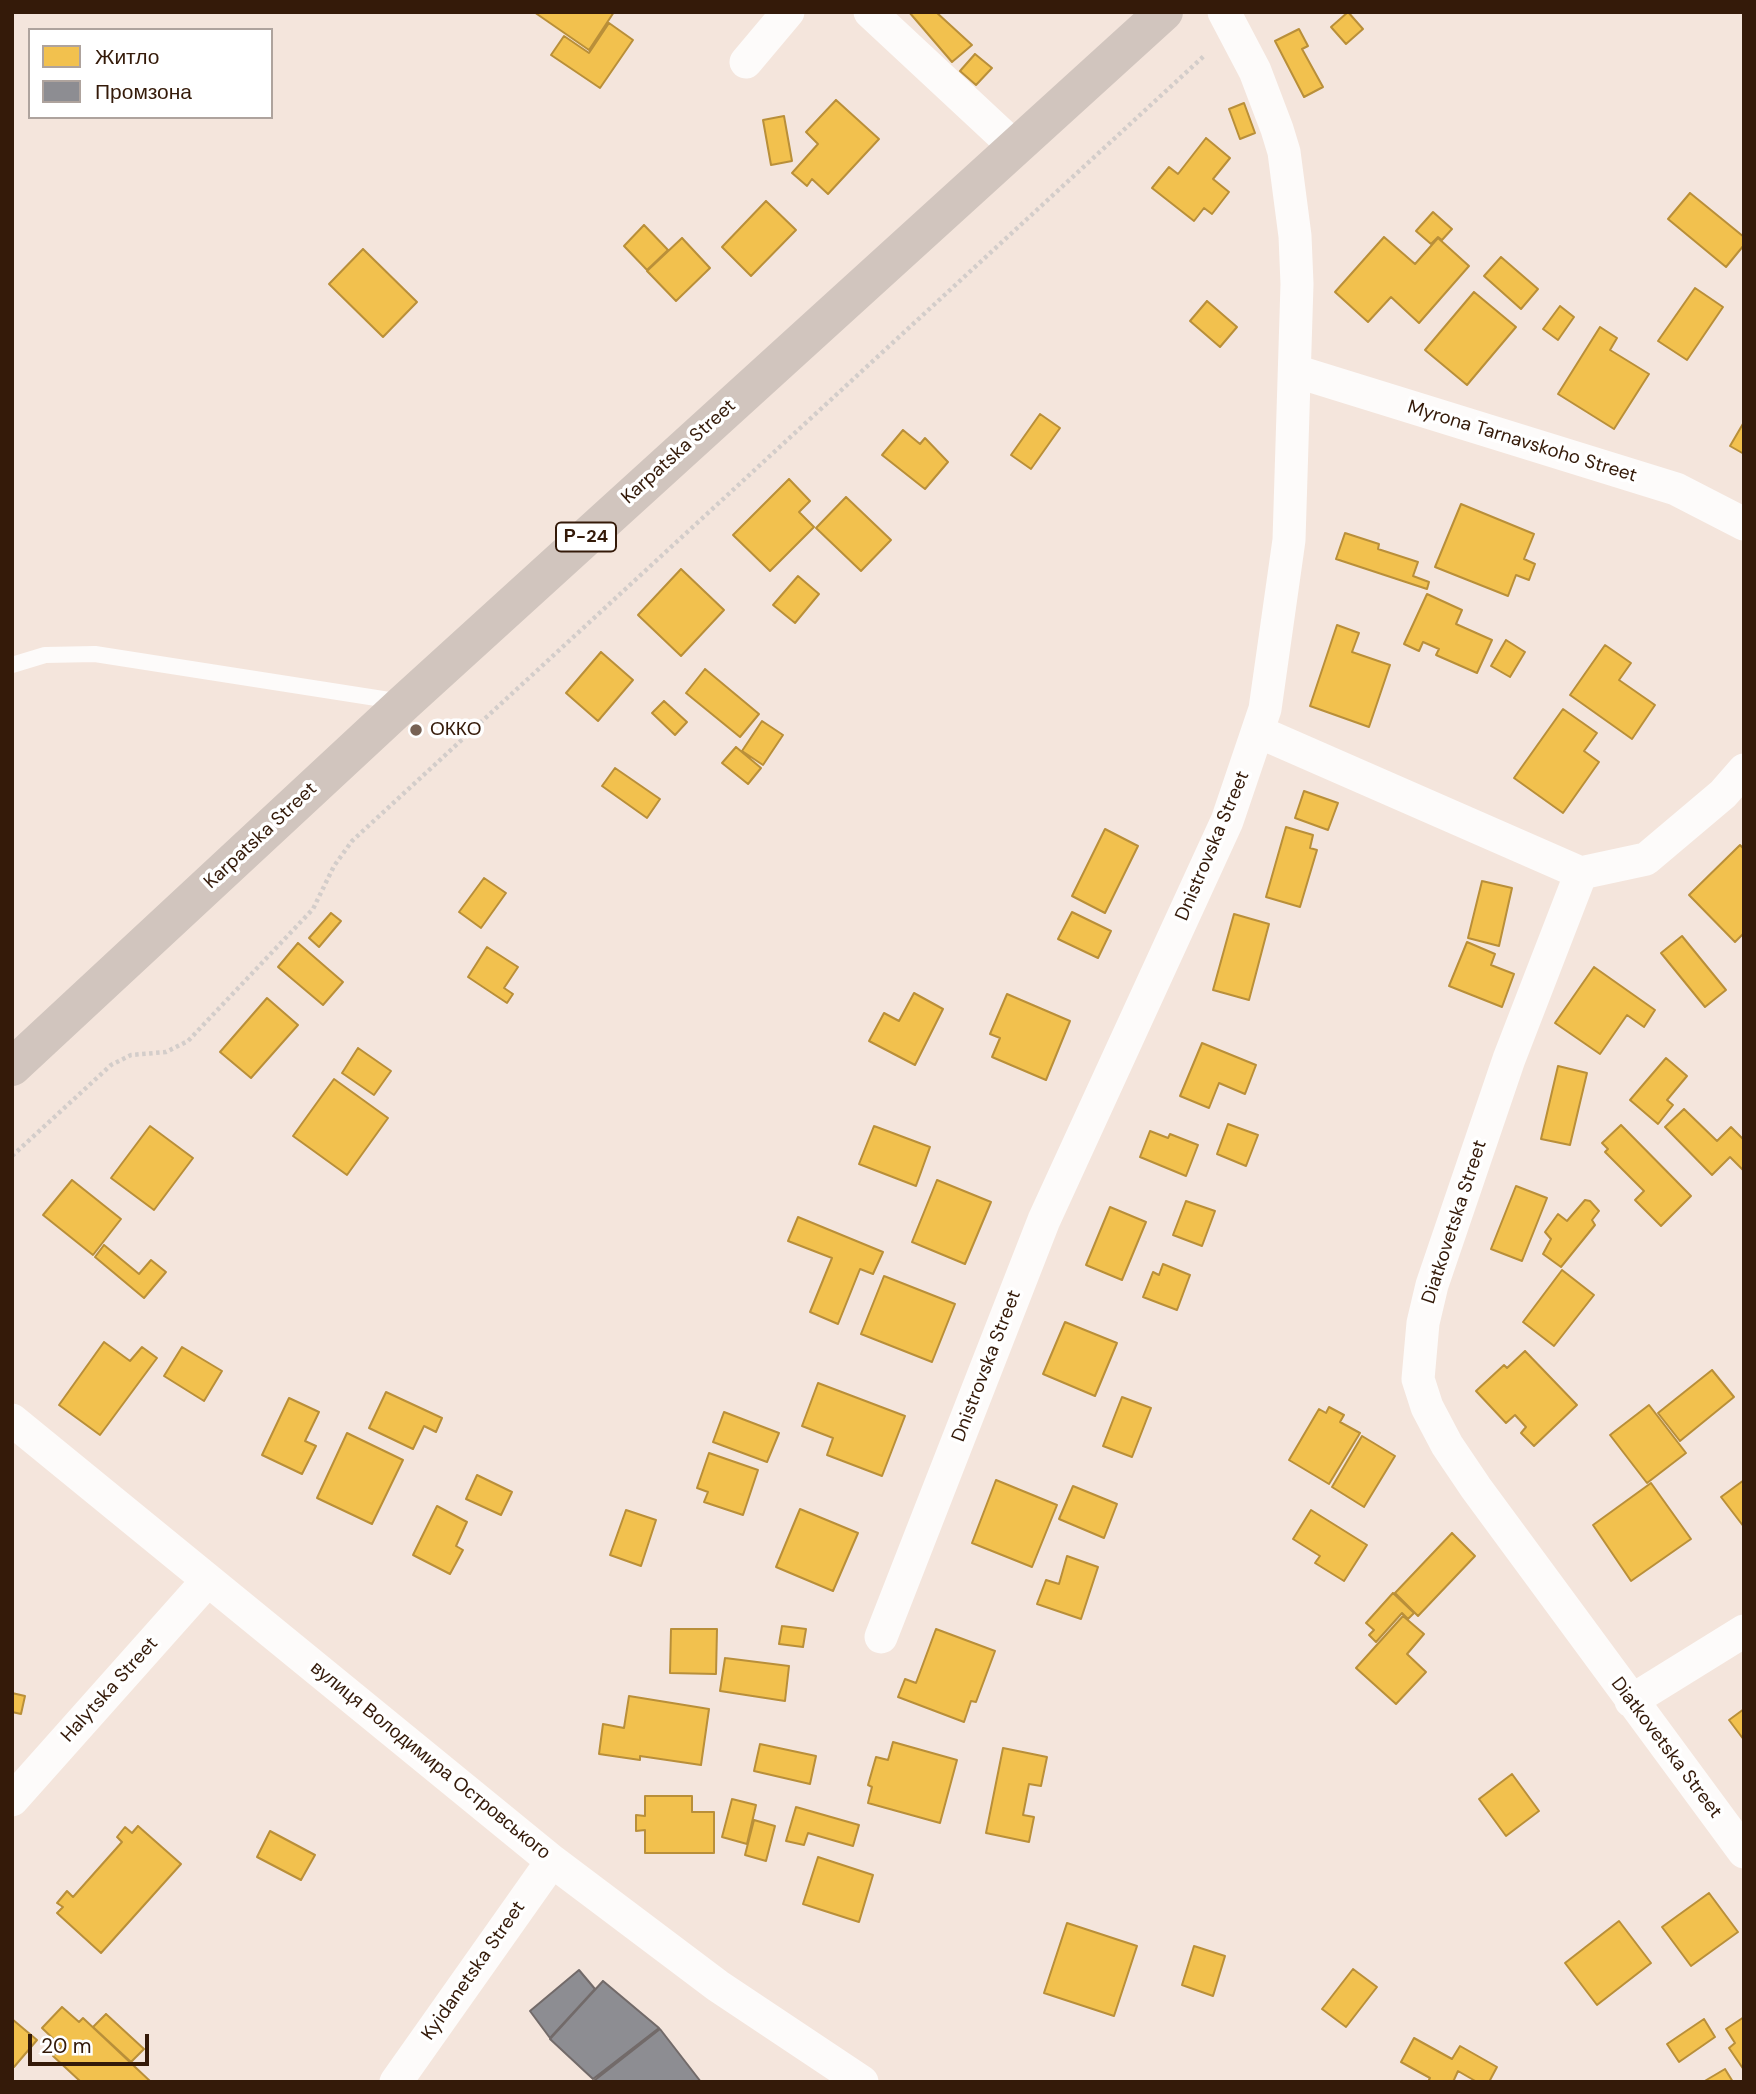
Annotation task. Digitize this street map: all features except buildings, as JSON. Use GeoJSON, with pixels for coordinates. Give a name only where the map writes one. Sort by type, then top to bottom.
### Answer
{"type":"FeatureCollection","features":[{"type":"Feature","properties":{"kind":"main road","name":"Karpatska Street"},"geometry":{"type":"LineString","coordinates":[[12,1067],[405,702],[1164,12]]}},
{"type":"Feature","properties":{"kind":"street"},"geometry":{"type":"LineString","coordinates":[[746,62],[788,12]]}},
{"type":"Feature","properties":{"kind":"street"},"geometry":{"type":"LineString","coordinates":[[870,12],[1014,147]]}},
{"type":"Feature","properties":{"kind":"street","name":"Dnistrovska Street"},"geometry":{"type":"LineString","coordinates":[[881,1637],[1044,1220],[1227,821],[1259,732],[1276,649],[1289,540],[1295,371],[1295,236],[1283,152],[1265,95],[1229,19]]}},
{"type":"Feature","properties":{"kind":"street","name":"Myrona Tarnavskoho Street"},"geometry":{"type":"LineString","coordinates":[[1295,371],[1676,489],[1744,524]]}},
{"type":"Feature","properties":{"kind":"street"},"geometry":{"type":"LineString","coordinates":[[1259,732],[1581,873],[1646,859],[1723,794],[1744,770]]}},
{"type":"Feature","properties":{"kind":"street","name":"Diatkovetska Street"},"geometry":{"type":"LineString","coordinates":[[1581,873],[1509,1059],[1432,1285],[1423,1324],[1418,1379],[1427,1407],[1447,1445],[1631,1701],[1744,1852]]}},
{"type":"Feature","properties":{"kind":"street","name":"вулиця Володимира Островського"},"geometry":{"type":"LineString","coordinates":[[12,1420],[552,1861],[718,1986],[862,2082]]}},
{"type":"Feature","properties":{"kind":"street","name":"Halytska Street"},"geometry":{"type":"LineString","coordinates":[[12,1800],[208,1580]]}},
{"type":"Feature","properties":{"kind":"street"},"geometry":{"type":"LineString","coordinates":[[1631,1701],[1744,1631]]}},
{"type":"Feature","properties":{"kind":"street","name":"Kyidanetska Street"},"geometry":{"type":"LineString","coordinates":[[396,2082],[552,1861]]}},
{"type":"Feature","properties":{"kind":"lane"},"geometry":{"type":"LineString","coordinates":[[12,665],[46,655],[95,654],[405,702]]}},
{"type":"Feature","properties":{"kind":"path"},"geometry":{"type":"LineString","coordinates":[[12,1156],[111,1065],[131,1055],[166,1052],[188,1041],[313,909],[334,866],[352,841],[1205,56],[1229,19]]}},
{"type":"Feature","properties":{"kind":"place","name":"ОККО"},"geometry":{"type":"Point","coordinates":[416,730]}}]}
